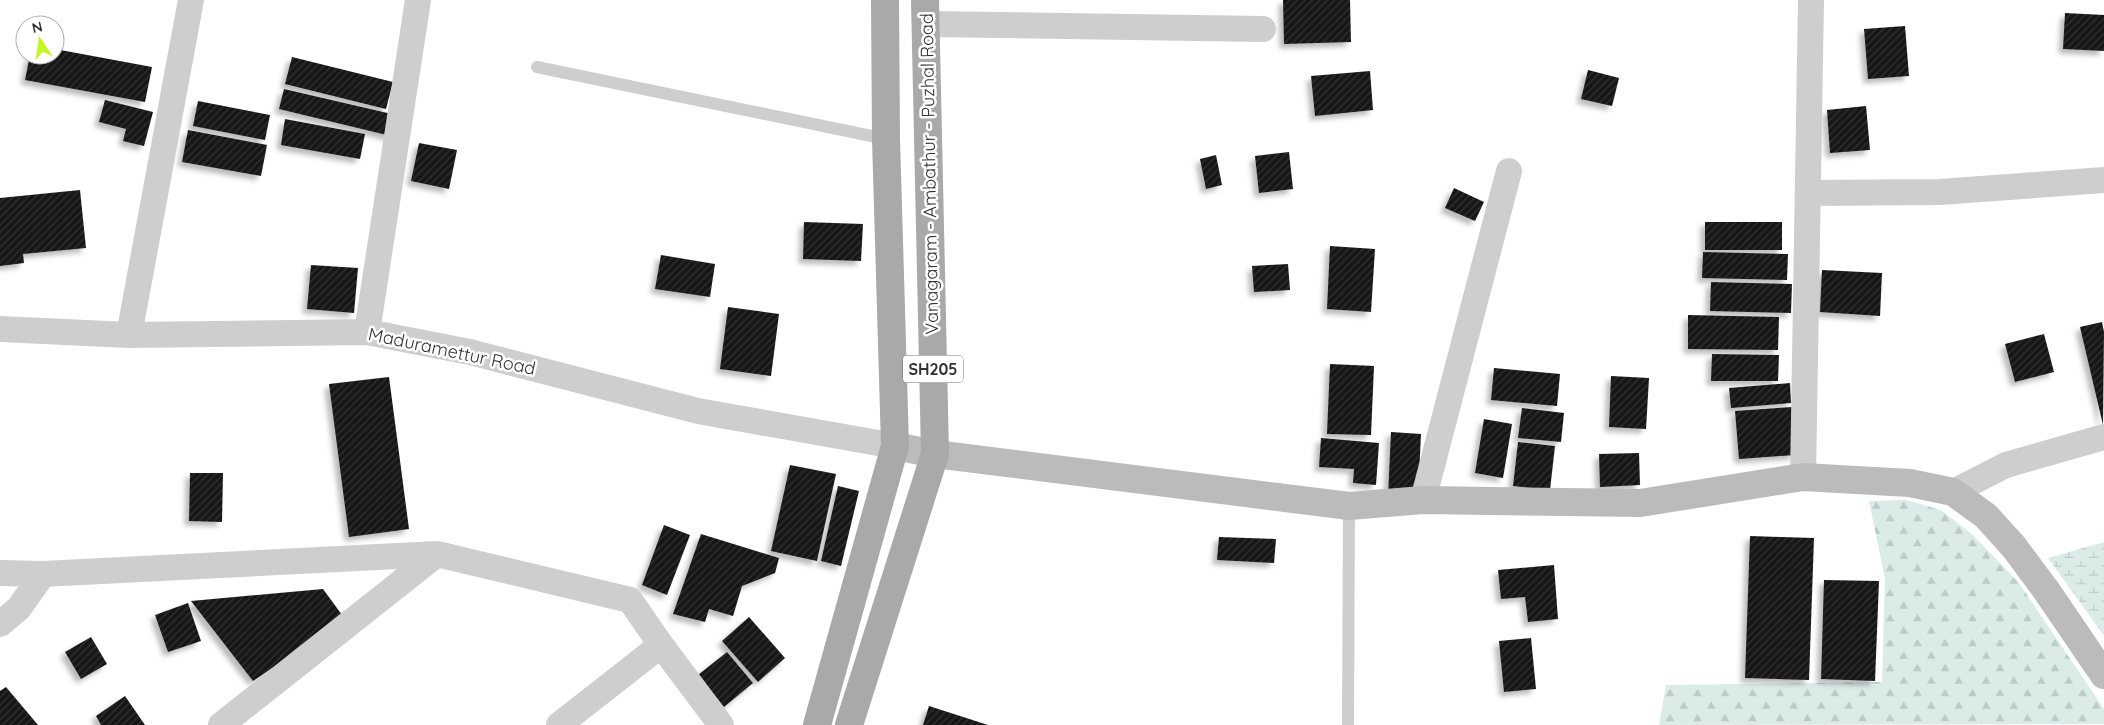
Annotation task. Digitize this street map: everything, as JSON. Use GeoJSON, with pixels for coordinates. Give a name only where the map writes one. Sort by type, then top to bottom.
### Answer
{"type":"FeatureCollection","features":[{"type":"Feature","properties":{"kind":"main road"},"geometry":{"type":"LineString","coordinates":[[817,725],[895,446],[886,139],[885,0]]}},
{"type":"Feature","properties":{"kind":"main road","name":"Vanagaram - Ambathur - Puzhal Road"},"geometry":{"type":"LineString","coordinates":[[849,725],[935,454],[926,12]]}},
{"type":"Feature","properties":{"kind":"main road"},"geometry":{"type":"LineString","coordinates":[[895,446],[935,454],[1349,506],[1423,500],[1640,503],[1803,477],[1910,483],[1953,492],[1986,516],[2014,547],[2104,675]]}},
{"type":"Feature","properties":{"kind":"street"},"geometry":{"type":"LineString","coordinates":[[129,336],[191,0]]}},
{"type":"Feature","properties":{"kind":"street"},"geometry":{"type":"LineString","coordinates":[[367,332],[418,0]]}},
{"type":"Feature","properties":{"kind":"street"},"geometry":{"type":"LineString","coordinates":[[1803,477],[1811,0]]}},
{"type":"Feature","properties":{"kind":"street"},"geometry":{"type":"LineString","coordinates":[[926,12],[1263,29]]}},
{"type":"Feature","properties":{"kind":"street"},"geometry":{"type":"LineString","coordinates":[[1423,500],[1509,171]]}},
{"type":"Feature","properties":{"kind":"street"},"geometry":{"type":"LineString","coordinates":[[1809,193],[1940,192],[2104,180]]}},
{"type":"Feature","properties":{"kind":"street","name":"Maduramettur Road"},"geometry":{"type":"LineString","coordinates":[[0,329],[129,336],[367,332],[470,352],[698,411],[895,446]]}},
{"type":"Feature","properties":{"kind":"street"},"geometry":{"type":"LineString","coordinates":[[1953,492],[2006,464],[2104,438]]}},
{"type":"Feature","properties":{"kind":"street"},"geometry":{"type":"LineString","coordinates":[[221,725],[437,554]]}},
{"type":"Feature","properties":{"kind":"street"},"geometry":{"type":"LineString","coordinates":[[0,573],[43,574],[437,554],[630,600],[660,645],[722,725]]}},
{"type":"Feature","properties":{"kind":"street"},"geometry":{"type":"LineString","coordinates":[[0,624],[19,608],[43,574]]}},
{"type":"Feature","properties":{"kind":"street"},"geometry":{"type":"LineString","coordinates":[[559,725],[660,645]]}},
{"type":"Feature","properties":{"kind":"lane"},"geometry":{"type":"LineString","coordinates":[[537,67],[886,139]]}},
{"type":"Feature","properties":{"kind":"lane"},"geometry":{"type":"LineString","coordinates":[[1348,725],[1349,506]]}},
{"type":"Feature","properties":{"kind":"green space"},"geometry":{"type":"Polygon","coordinates":[[[1906,500],[1941,510],[1973,535],[2019,583],[2104,709],[2104,724],[1659,725],[1666,685],[1882,682],[1885,579],[1869,501],[1906,500]]]}},
{"type":"Feature","properties":{"kind":"green space"},"geometry":{"type":"Polygon","coordinates":[[[2104,542],[2104,636],[2048,558],[2104,542]]]}},
{"type":"Feature","properties":{"kind":"building"},"geometry":{"type":"Polygon","coordinates":[[[1283,0],[1350,0],[1351,42],[1284,44],[1283,0]]]}},
{"type":"Feature","properties":{"kind":"building"},"geometry":{"type":"Polygon","coordinates":[[[2065,13],[2104,15],[2104,51],[2063,49],[2065,13]]]}},
{"type":"Feature","properties":{"kind":"building"},"geometry":{"type":"Polygon","coordinates":[[[1905,26],[1909,76],[1868,79],[1864,29],[1905,26]]]}},
{"type":"Feature","properties":{"kind":"building"},"geometry":{"type":"Polygon","coordinates":[[[65,51],[152,67],[145,102],[25,80],[28,65],[65,65],[65,51]]]}},
{"type":"Feature","properties":{"kind":"building"},"geometry":{"type":"Polygon","coordinates":[[[292,57],[393,82],[386,109],[285,84],[292,57]]]}},
{"type":"Feature","properties":{"kind":"building"},"geometry":{"type":"Polygon","coordinates":[[[1588,70],[1619,78],[1612,106],[1581,99],[1588,70]]]}},
{"type":"Feature","properties":{"kind":"building"},"geometry":{"type":"Polygon","coordinates":[[[1370,71],[1373,110],[1315,116],[1311,76],[1370,71]]]}},
{"type":"Feature","properties":{"kind":"building"},"geometry":{"type":"Polygon","coordinates":[[[284,89],[396,115],[391,136],[279,109],[284,89]]]}},
{"type":"Feature","properties":{"kind":"building"},"geometry":{"type":"Polygon","coordinates":[[[105,100],[153,112],[144,146],[123,141],[126,129],[99,122],[105,100]]]}},
{"type":"Feature","properties":{"kind":"building"},"geometry":{"type":"Polygon","coordinates":[[[198,101],[270,115],[265,140],[193,126],[198,101]]]}},
{"type":"Feature","properties":{"kind":"building"},"geometry":{"type":"Polygon","coordinates":[[[1866,106],[1870,150],[1830,153],[1827,110],[1866,106]]]}},
{"type":"Feature","properties":{"kind":"building"},"geometry":{"type":"Polygon","coordinates":[[[285,119],[365,134],[360,159],[281,145],[285,119]]]}},
{"type":"Feature","properties":{"kind":"building"},"geometry":{"type":"Polygon","coordinates":[[[188,130],[267,145],[261,176],[182,162],[188,130]]]}},
{"type":"Feature","properties":{"kind":"building"},"geometry":{"type":"Polygon","coordinates":[[[419,143],[457,150],[449,189],[411,181],[419,143]]]}},
{"type":"Feature","properties":{"kind":"building"},"geometry":{"type":"Polygon","coordinates":[[[1289,152],[1293,189],[1259,193],[1255,156],[1289,152]]]}},
{"type":"Feature","properties":{"kind":"building"},"geometry":{"type":"Polygon","coordinates":[[[1216,155],[1222,185],[1206,189],[1200,159],[1216,155]]]}},
{"type":"Feature","properties":{"kind":"building"},"geometry":{"type":"Polygon","coordinates":[[[1454,188],[1484,202],[1475,221],[1445,208],[1454,188]]]}},
{"type":"Feature","properties":{"kind":"building"},"geometry":{"type":"Polygon","coordinates":[[[80,190],[86,248],[23,254],[24,263],[0,266],[0,198],[80,190]]]}},
{"type":"Feature","properties":{"kind":"building"},"geometry":{"type":"Polygon","coordinates":[[[804,222],[863,224],[861,261],[803,259],[804,222]]]}},
{"type":"Feature","properties":{"kind":"building"},"geometry":{"type":"Polygon","coordinates":[[[1705,222],[1782,222],[1782,250],[1705,250],[1705,222]]]}},
{"type":"Feature","properties":{"kind":"building"},"geometry":{"type":"Polygon","coordinates":[[[1330,246],[1375,249],[1371,312],[1327,309],[1330,246]]]}},
{"type":"Feature","properties":{"kind":"building"},"geometry":{"type":"Polygon","coordinates":[[[1703,252],[1788,254],[1787,280],[1702,278],[1703,252]]]}},
{"type":"Feature","properties":{"kind":"building"},"geometry":{"type":"Polygon","coordinates":[[[661,255],[715,264],[710,297],[655,289],[661,255]]]}},
{"type":"Feature","properties":{"kind":"building"},"geometry":{"type":"Polygon","coordinates":[[[1288,264],[1290,290],[1254,292],[1252,266],[1288,264]]]}},
{"type":"Feature","properties":{"kind":"building"},"geometry":{"type":"Polygon","coordinates":[[[311,265],[358,268],[354,313],[307,309],[311,265]]]}},
{"type":"Feature","properties":{"kind":"building"},"geometry":{"type":"Polygon","coordinates":[[[1822,270],[1882,273],[1880,316],[1820,312],[1822,270]]]}},
{"type":"Feature","properties":{"kind":"building"},"geometry":{"type":"Polygon","coordinates":[[[1711,282],[1792,284],[1791,313],[1710,311],[1711,282]]]}},
{"type":"Feature","properties":{"kind":"building"},"geometry":{"type":"Polygon","coordinates":[[[728,307],[779,314],[771,376],[720,369],[728,307]]]}},
{"type":"Feature","properties":{"kind":"building"},"geometry":{"type":"Polygon","coordinates":[[[1688,315],[1779,317],[1778,350],[1688,349],[1688,315]]]}},
{"type":"Feature","properties":{"kind":"building"},"geometry":{"type":"Polygon","coordinates":[[[2102,322],[2104,332],[2103,425],[2080,327],[2102,322]]]}},
{"type":"Feature","properties":{"kind":"building"},"geometry":{"type":"Polygon","coordinates":[[[2044,334],[2054,372],[2015,382],[2005,344],[2044,334]]]}},
{"type":"Feature","properties":{"kind":"building"},"geometry":{"type":"Polygon","coordinates":[[[1712,354],[1779,355],[1778,381],[1711,381],[1712,354]]]}},
{"type":"Feature","properties":{"kind":"building"},"geometry":{"type":"Polygon","coordinates":[[[1330,364],[1374,366],[1371,435],[1327,434],[1330,364]]]}},
{"type":"Feature","properties":{"kind":"building"},"geometry":{"type":"Polygon","coordinates":[[[1494,368],[1560,374],[1557,406],[1491,400],[1494,368]]]}},
{"type":"Feature","properties":{"kind":"building"},"geometry":{"type":"Polygon","coordinates":[[[1611,376],[1649,378],[1646,429],[1609,427],[1611,376]]]}},
{"type":"Feature","properties":{"kind":"building"},"geometry":{"type":"Polygon","coordinates":[[[389,377],[409,529],[349,537],[329,384],[389,377]]]}},
{"type":"Feature","properties":{"kind":"building"},"geometry":{"type":"Polygon","coordinates":[[[1790,383],[1791,403],[1731,408],[1729,388],[1790,383]]]}},
{"type":"Feature","properties":{"kind":"building"},"geometry":{"type":"Polygon","coordinates":[[[1792,407],[1795,455],[1739,459],[1735,411],[1792,407]]]}},
{"type":"Feature","properties":{"kind":"building"},"geometry":{"type":"Polygon","coordinates":[[[1522,408],[1564,413],[1561,442],[1518,438],[1522,408]]]}},
{"type":"Feature","properties":{"kind":"building"},"geometry":{"type":"Polygon","coordinates":[[[1484,419],[1512,424],[1503,478],[1475,473],[1484,419]]]}},
{"type":"Feature","properties":{"kind":"building"},"geometry":{"type":"Polygon","coordinates":[[[1391,432],[1421,434],[1418,498],[1388,497],[1391,432]]]}},
{"type":"Feature","properties":{"kind":"building"},"geometry":{"type":"Polygon","coordinates":[[[1321,438],[1379,443],[1376,485],[1353,483],[1354,469],[1319,467],[1321,438]]]}},
{"type":"Feature","properties":{"kind":"building"},"geometry":{"type":"Polygon","coordinates":[[[1518,442],[1555,446],[1550,490],[1513,486],[1518,442]]]}},
{"type":"Feature","properties":{"kind":"building"},"geometry":{"type":"Polygon","coordinates":[[[1639,453],[1640,485],[1600,487],[1599,454],[1639,453]]]}},
{"type":"Feature","properties":{"kind":"building"},"geometry":{"type":"Polygon","coordinates":[[[790,465],[836,474],[817,561],[771,551],[790,465]]]}},
{"type":"Feature","properties":{"kind":"building"},"geometry":{"type":"Polygon","coordinates":[[[190,473],[223,473],[222,522],[189,521],[190,473]]]}},
{"type":"Feature","properties":{"kind":"building"},"geometry":{"type":"Polygon","coordinates":[[[838,486],[859,491],[841,566],[821,561],[838,486]]]}},
{"type":"Feature","properties":{"kind":"building"},"geometry":{"type":"Polygon","coordinates":[[[664,525],[690,535],[667,595],[642,585],[664,525]]]}},
{"type":"Feature","properties":{"kind":"building"},"geometry":{"type":"Polygon","coordinates":[[[701,534],[779,558],[775,573],[742,586],[733,616],[709,609],[705,622],[673,614],[701,534]]]}},
{"type":"Feature","properties":{"kind":"building"},"geometry":{"type":"Polygon","coordinates":[[[1750,536],[1814,538],[1809,680],[1745,678],[1750,536]]]}},
{"type":"Feature","properties":{"kind":"building"},"geometry":{"type":"Polygon","coordinates":[[[1219,537],[1276,539],[1274,563],[1217,560],[1219,537]]]}},
{"type":"Feature","properties":{"kind":"building"},"geometry":{"type":"Polygon","coordinates":[[[1554,565],[1558,619],[1528,622],[1525,597],[1501,599],[1498,570],[1554,565]]]}},
{"type":"Feature","properties":{"kind":"building"},"geometry":{"type":"Polygon","coordinates":[[[1824,580],[1879,581],[1875,681],[1821,679],[1824,580]]]}},
{"type":"Feature","properties":{"kind":"building"},"geometry":{"type":"Polygon","coordinates":[[[323,589],[345,619],[253,681],[191,601],[323,589]]]}},
{"type":"Feature","properties":{"kind":"building"},"geometry":{"type":"Polygon","coordinates":[[[188,603],[201,641],[168,652],[155,615],[188,603]]]}},
{"type":"Feature","properties":{"kind":"building"},"geometry":{"type":"Polygon","coordinates":[[[749,617],[785,658],[758,682],[722,641],[749,617]]]}},
{"type":"Feature","properties":{"kind":"building"},"geometry":{"type":"Polygon","coordinates":[[[91,637],[107,664],[81,679],[65,652],[91,637]]]}},
{"type":"Feature","properties":{"kind":"building"},"geometry":{"type":"Polygon","coordinates":[[[1531,638],[1536,689],[1504,692],[1499,641],[1531,638]]]}},
{"type":"Feature","properties":{"kind":"building"},"geometry":{"type":"Polygon","coordinates":[[[727,652],[753,683],[724,707],[698,675],[727,652]]]}},
{"type":"Feature","properties":{"kind":"building"},"geometry":{"type":"Polygon","coordinates":[[[6,687],[38,725],[0,725],[0,691],[6,687]]]}},
{"type":"Feature","properties":{"kind":"building"},"geometry":{"type":"Polygon","coordinates":[[[125,696],[145,725],[101,725],[96,716],[125,696]]]}},
{"type":"Feature","properties":{"kind":"building"},"geometry":{"type":"Polygon","coordinates":[[[929,706],[988,725],[923,725],[929,706]]]}}]}
